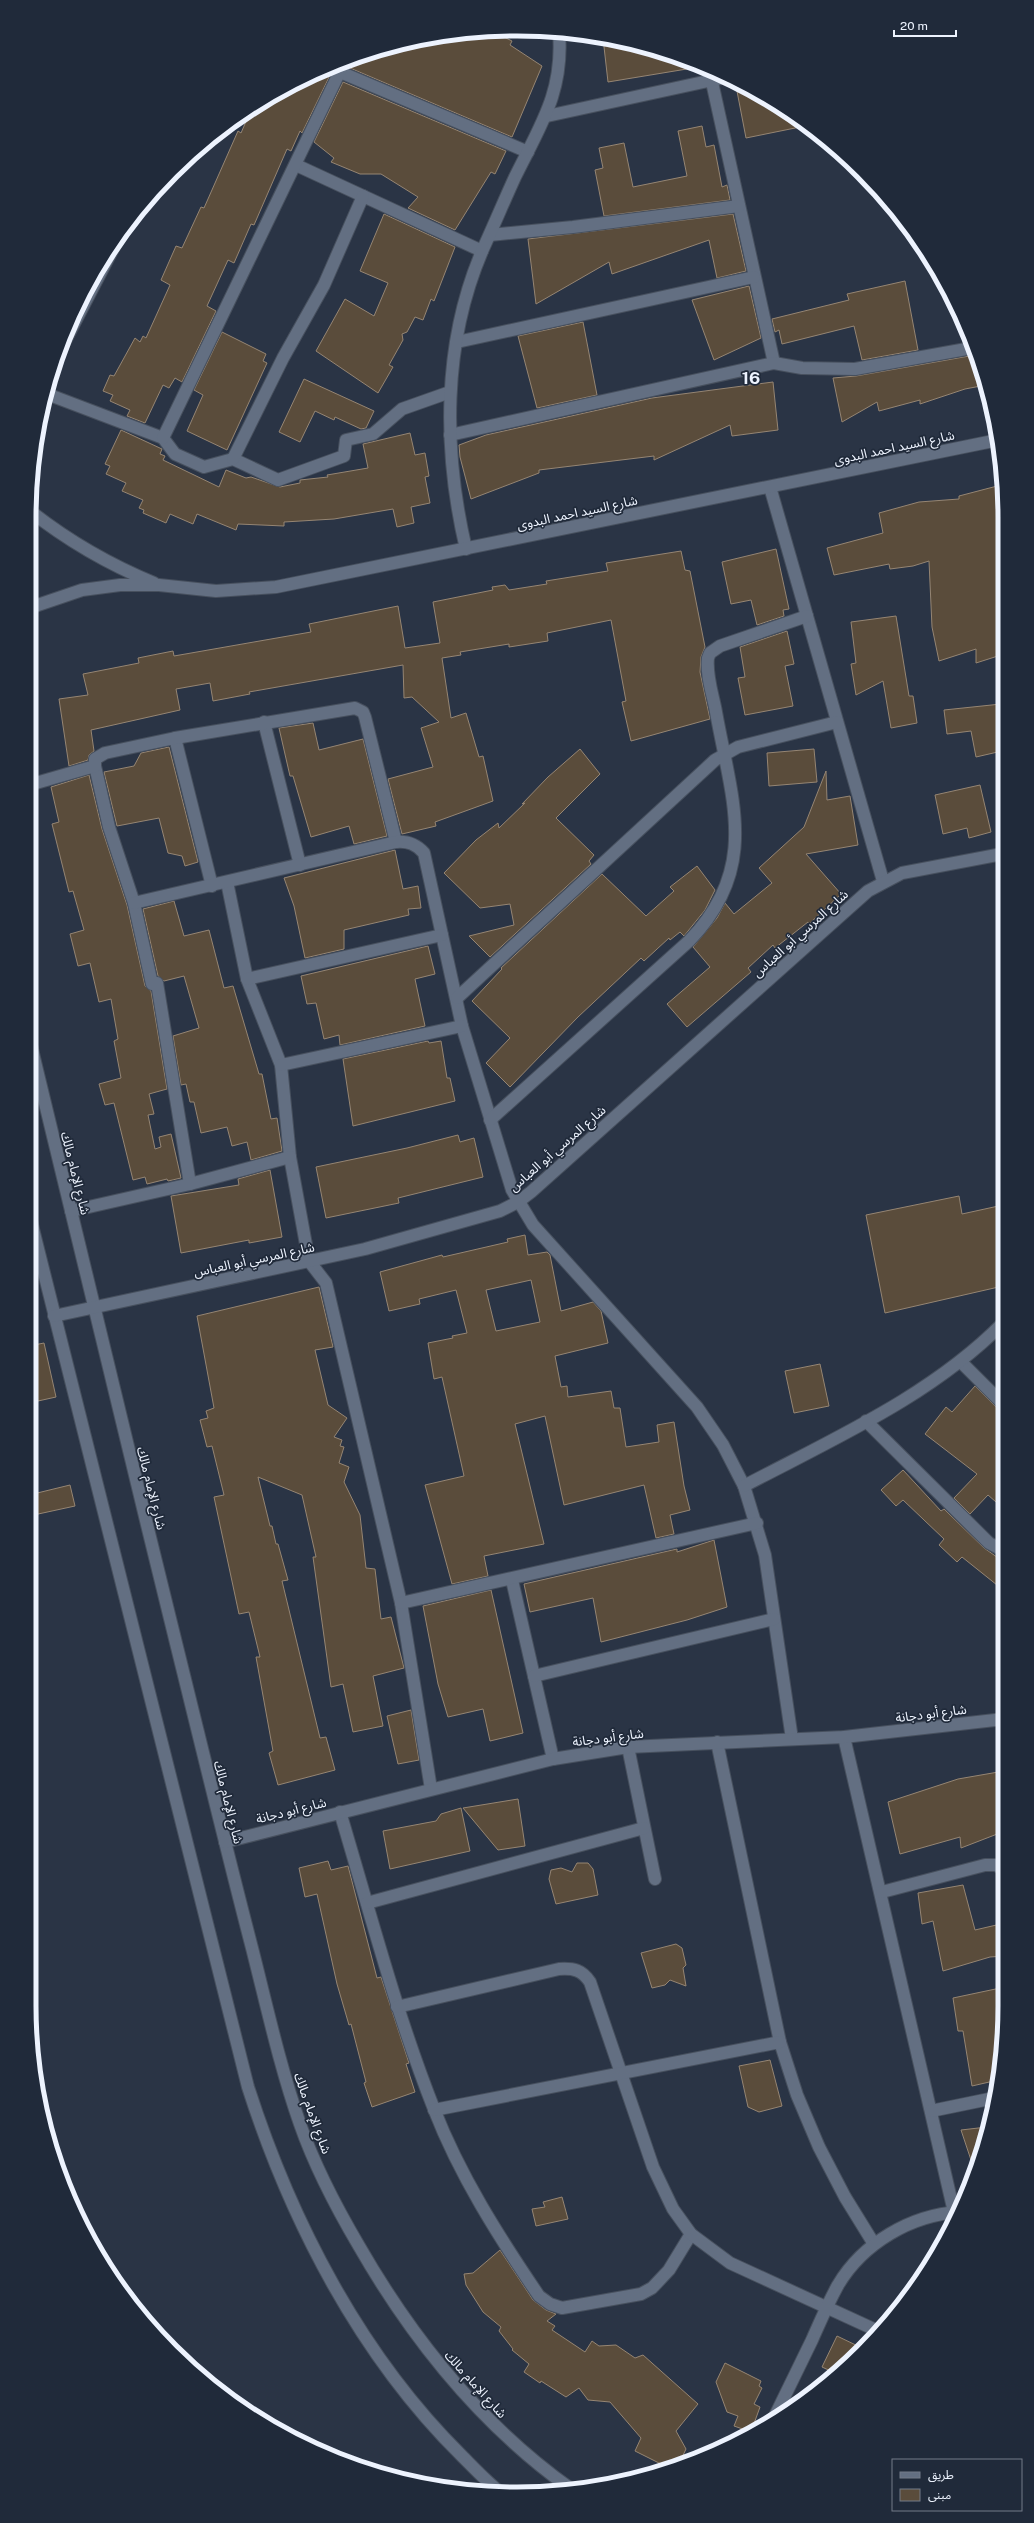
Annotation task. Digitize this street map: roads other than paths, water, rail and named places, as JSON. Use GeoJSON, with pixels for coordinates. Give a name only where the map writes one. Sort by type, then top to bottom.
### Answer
{"type":"FeatureCollection","features":[{"type":"Feature","properties":{"kind":"street"},"geometry":{"type":"LineString","coordinates":[[466,549],[451,471],[450,392],[457,342],[468,293],[482,251],[528,152],[547,116],[557,83],[561,48],[560,38]]}},
{"type":"Feature","properties":{"kind":"street"},"geometry":{"type":"LineString","coordinates":[[344,69],[528,152]]}},
{"type":"Feature","properties":{"kind":"street"},"geometry":{"type":"LineString","coordinates":[[163,438],[341,70]]}},
{"type":"Feature","properties":{"kind":"street"},"geometry":{"type":"LineString","coordinates":[[547,116],[711,78]]}},
{"type":"Feature","properties":{"kind":"street"},"geometry":{"type":"LineString","coordinates":[[714,79],[739,206],[774,363]]}},
{"type":"Feature","properties":{"kind":"street"},"geometry":{"type":"LineString","coordinates":[[296,165],[482,251]]}},
{"type":"Feature","properties":{"kind":"street"},"geometry":{"type":"LineString","coordinates":[[233,459],[283,358],[324,285],[363,196]]}},
{"type":"Feature","properties":{"kind":"street"},"geometry":{"type":"LineString","coordinates":[[490,235],[573,227],[739,206]]}},
{"type":"Feature","properties":{"kind":"street"},"geometry":{"type":"LineString","coordinates":[[457,342],[754,277]]}},
{"type":"Feature","properties":{"kind":"street"},"geometry":{"type":"LineString","coordinates":[[450,435],[774,363],[802,368],[855,369],[967,349]]}},
{"type":"Feature","properties":{"kind":"street"},"geometry":{"type":"LineString","coordinates":[[51,396],[163,438],[175,454],[204,467],[233,459],[278,480],[344,456],[346,440],[373,434],[402,409],[450,392]]}},
{"type":"Feature","properties":{"kind":"street","name":"شارع السيد احمد البدوى"},"geometry":{"type":"LineString","coordinates":[[36,606],[82,590],[120,585],[159,585],[216,591],[276,588],[992,441]]}},
{"type":"Feature","properties":{"kind":"street"},"geometry":{"type":"LineString","coordinates":[[770,487],[883,881]]}},
{"type":"Feature","properties":{"kind":"street","name":"شارع السيد احمد البدوى"},"geometry":{"type":"LineString","coordinates":[[36,515],[59,533],[91,554],[159,585]]}},
{"type":"Feature","properties":{"kind":"street"},"geometry":{"type":"LineString","coordinates":[[490,1120],[689,941],[716,909],[725,890],[736,850],[737,829],[707,664],[710,653],[720,646],[807,616]]}},
{"type":"Feature","properties":{"kind":"street"},"geometry":{"type":"LineString","coordinates":[[190,1184],[158,983],[152,984],[134,903],[109,827],[94,766],[95,760],[105,753],[175,738],[350,708],[359,709],[365,716],[396,842]]}},
{"type":"Feature","properties":{"kind":"street"},"geometry":{"type":"LineString","coordinates":[[264,722],[300,865]]}},
{"type":"Feature","properties":{"kind":"street"},"geometry":{"type":"LineString","coordinates":[[457,998],[723,754],[738,747],[837,722]]}},
{"type":"Feature","properties":{"kind":"street"},"geometry":{"type":"LineString","coordinates":[[175,738],[212,886]]}},
{"type":"Feature","properties":{"kind":"street"},"geometry":{"type":"LineString","coordinates":[[36,783],[94,766]]}},
{"type":"Feature","properties":{"kind":"street"},"geometry":{"type":"LineString","coordinates":[[134,903],[396,842],[409,843],[418,846],[424,853],[462,1026],[507,1177],[518,1202],[533,1225],[697,1407],[723,1445],[744,1486],[765,1555],[792,1739]]}},
{"type":"Feature","properties":{"kind":"street","name":"شارع المرسي أبو العباس"},"geometry":{"type":"LineString","coordinates":[[54,1316],[309,1261],[423,1234],[500,1211],[518,1202],[868,891],[883,881],[922,868],[998,855]]}},
{"type":"Feature","properties":{"kind":"street"},"geometry":{"type":"LineString","coordinates":[[227,882],[247,980],[281,1065],[290,1157],[309,1261],[326,1283],[401,1603],[431,1789]]}},
{"type":"Feature","properties":{"kind":"street"},"geometry":{"type":"LineString","coordinates":[[247,980],[442,935]]}},
{"type":"Feature","properties":{"kind":"street"},"geometry":{"type":"LineString","coordinates":[[281,1065],[462,1026]]}},
{"type":"Feature","properties":{"kind":"street","name":"شارع الإمام مالك"},"geometry":{"type":"LineString","coordinates":[[36,1067],[224,1842],[285,2078],[301,2127],[321,2175],[345,2222],[383,2288],[423,2344],[469,2400],[506,2437],[565,2484]]}},
{"type":"Feature","properties":{"kind":"street"},"geometry":{"type":"LineString","coordinates":[[71,1211],[190,1184],[290,1157]]}},
{"type":"Feature","properties":{"kind":"street"},"geometry":{"type":"LineString","coordinates":[[36,1255],[54,1316],[248,2087],[267,2148],[321,2264],[389,2372],[438,2433],[494,2486]]}},
{"type":"Feature","properties":{"kind":"street"},"geometry":{"type":"LineString","coordinates":[[744,1486],[866,1421],[961,1362],[998,1328]]}},
{"type":"Feature","properties":{"kind":"street"},"geometry":{"type":"LineString","coordinates":[[961,1362],[998,1399]]}},
{"type":"Feature","properties":{"kind":"street"},"geometry":{"type":"LineString","coordinates":[[866,1421],[989,1543],[998,1548]]}},
{"type":"Feature","properties":{"kind":"street"},"geometry":{"type":"LineString","coordinates":[[401,1603],[512,1580],[756,1523]]}},
{"type":"Feature","properties":{"kind":"street"},"geometry":{"type":"LineString","coordinates":[[512,1580],[553,1759]]}},
{"type":"Feature","properties":{"kind":"street"},"geometry":{"type":"LineString","coordinates":[[534,1676],[774,1619]]}},
{"type":"Feature","properties":{"kind":"street","name":"شارع أبو دجانة"},"geometry":{"type":"LineString","coordinates":[[224,1842],[553,1759],[628,1747],[844,1737],[998,1719]]}},
{"type":"Feature","properties":{"kind":"street"},"geometry":{"type":"LineString","coordinates":[[844,1737],[882,1892],[931,2111],[954,2205]]}},
{"type":"Feature","properties":{"kind":"street"},"geometry":{"type":"LineString","coordinates":[[717,1742],[780,2042],[797,2095],[819,2147],[845,2197],[874,2244]]}},
{"type":"Feature","properties":{"kind":"street"},"geometry":{"type":"LineString","coordinates":[[628,1747],[655,1879]]}},
{"type":"Feature","properties":{"kind":"street"},"geometry":{"type":"LineString","coordinates":[[340,1812],[398,2007],[434,2110],[481,2206],[539,2296],[550,2304],[562,2308],[575,2307],[641,2294],[661,2280],[691,2234]]}},
{"type":"Feature","properties":{"kind":"street"},"geometry":{"type":"LineString","coordinates":[[367,1902],[644,1828]]}},
{"type":"Feature","properties":{"kind":"street"},"geometry":{"type":"LineString","coordinates":[[882,1892],[985,1865],[998,1866]]}},
{"type":"Feature","properties":{"kind":"street"},"geometry":{"type":"LineString","coordinates":[[398,2007],[559,1969],[572,1968],[583,1973],[590,1982],[653,2167],[673,2209],[691,2234],[730,2263],[873,2329]]}},
{"type":"Feature","properties":{"kind":"street"},"geometry":{"type":"LineString","coordinates":[[434,2110],[780,2042]]}},
{"type":"Feature","properties":{"kind":"street"},"geometry":{"type":"LineString","coordinates":[[931,2111],[989,2099]]}},
{"type":"Feature","properties":{"kind":"street"},"geometry":{"type":"LineString","coordinates":[[779,2409],[839,2284],[851,2268],[874,2244],[899,2229],[926,2218],[951,2213]]}},
{"type":"Feature","properties":{"kind":"district","name":"16"},"geometry":{"type":"Point","coordinates":[751,378]}}]}
